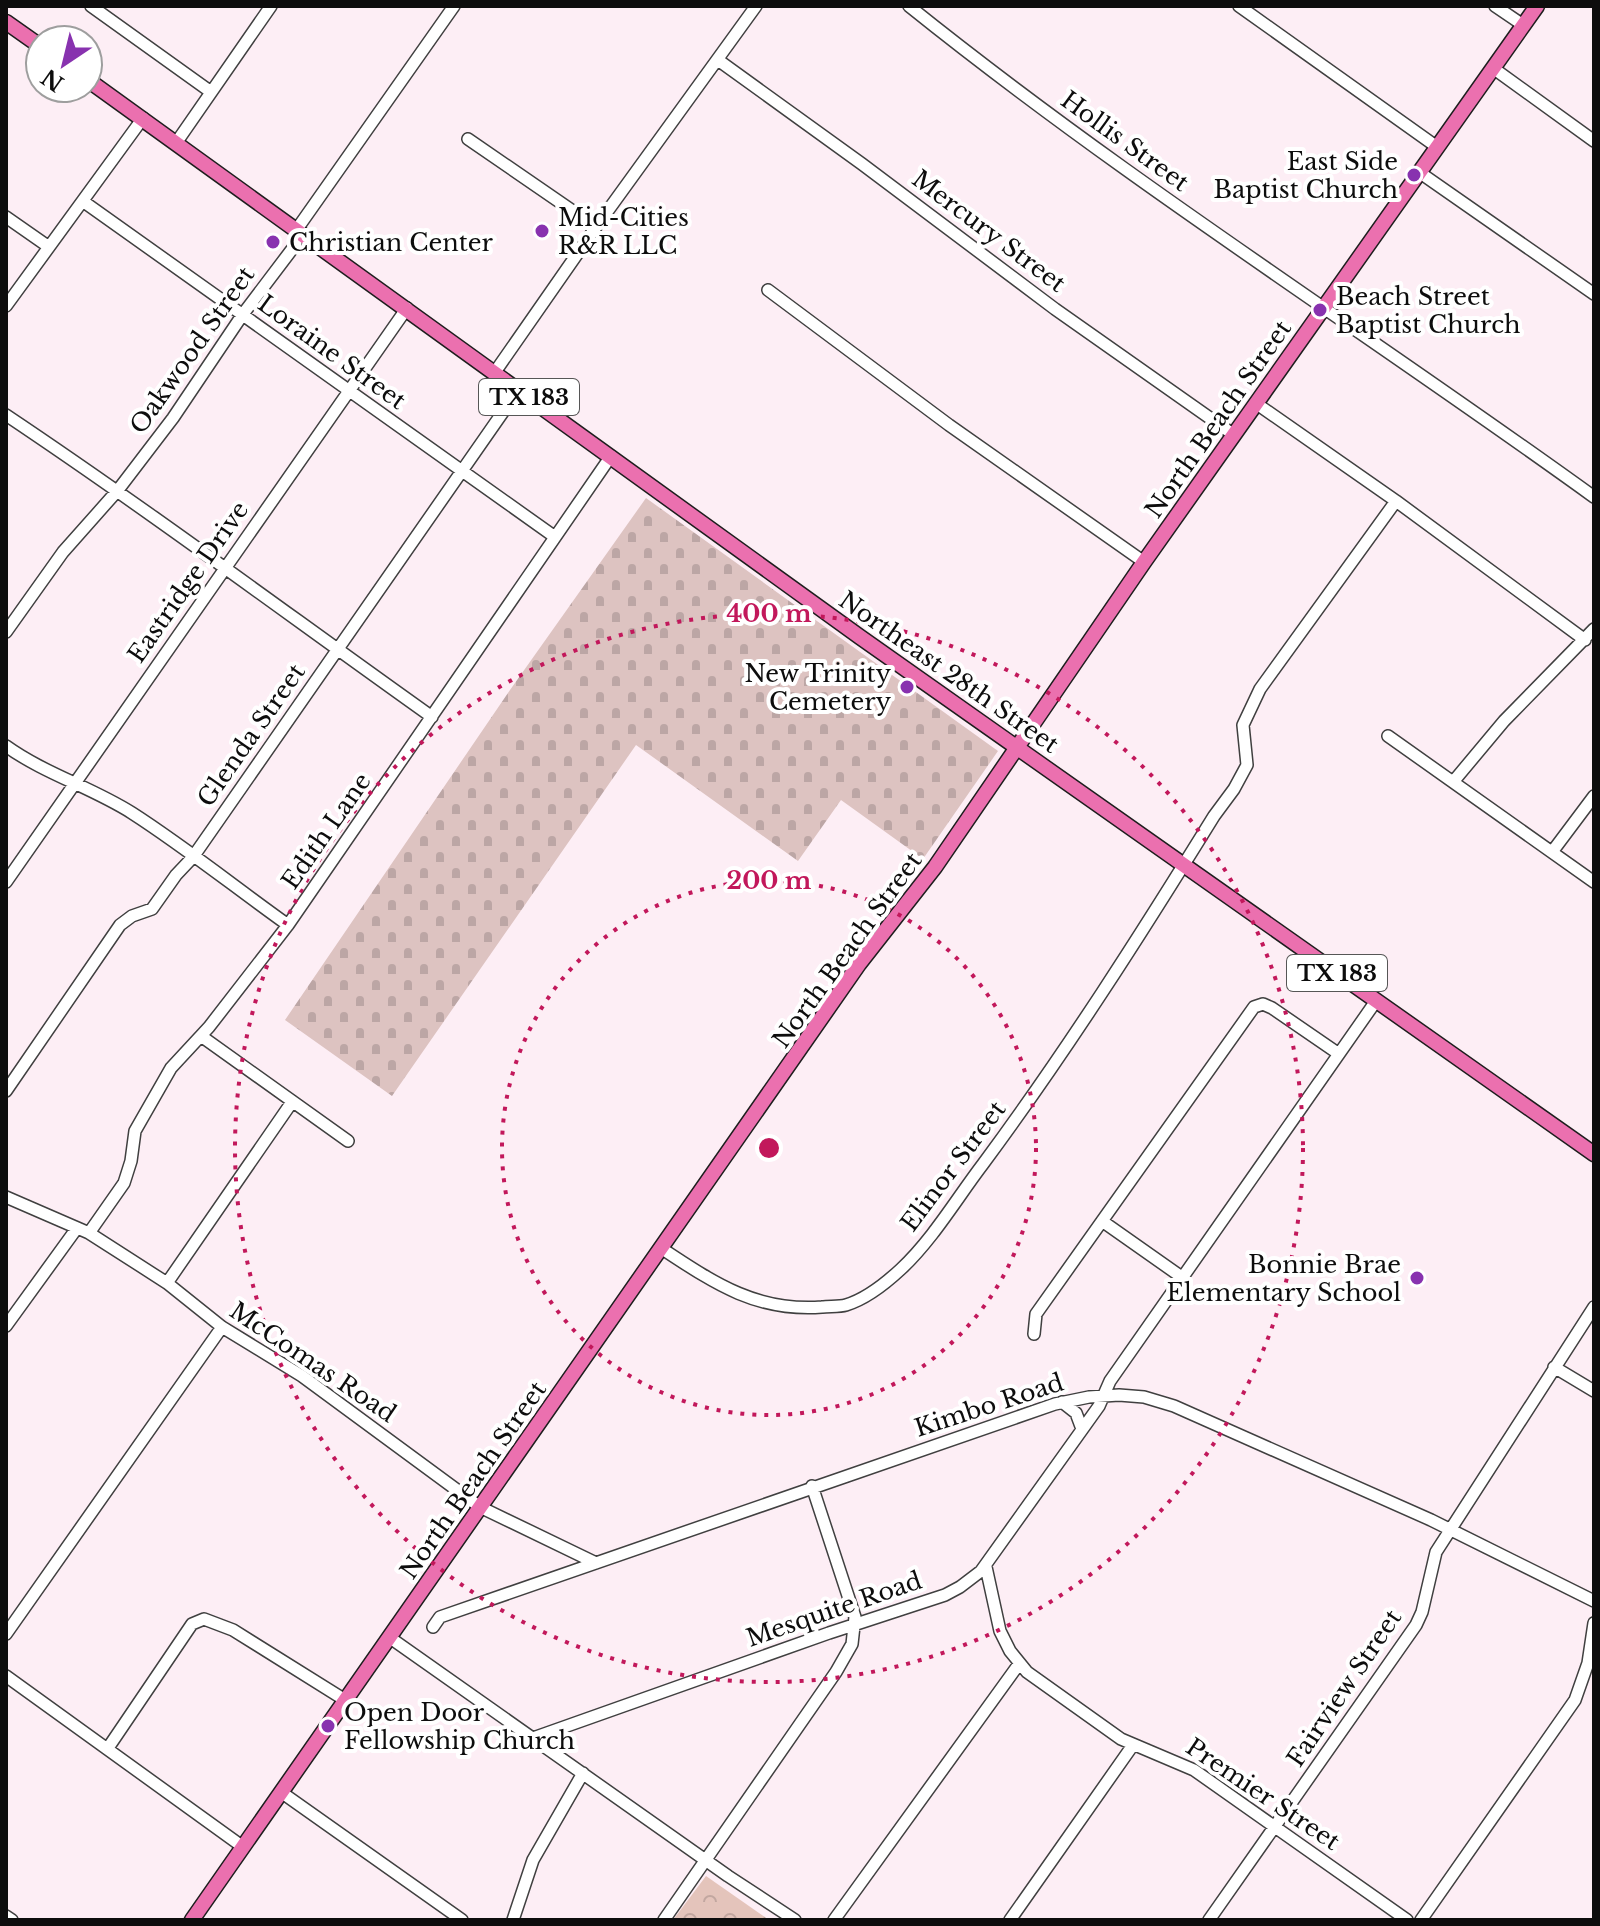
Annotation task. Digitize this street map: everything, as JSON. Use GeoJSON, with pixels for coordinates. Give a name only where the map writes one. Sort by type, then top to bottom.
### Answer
{"type":"FeatureCollection","features":[{"type":"Feature","properties":{"kind":"main road","name":"North Beach Street"},"geometry":{"type":"LineString","coordinates":[[192,1920],[859,964],[935,867],[1144,562],[1537,6]]}},
{"type":"Feature","properties":{"kind":"main road"},"geometry":{"type":"LineString","coordinates":[[6,22],[24,35]]}},
{"type":"Feature","properties":{"kind":"main road","name":"Northeast 28th Street"},"geometry":{"type":"LineString","coordinates":[[104,91],[1018,748],[1594,1154]]}},
{"type":"Feature","properties":{"kind":"street"},"geometry":{"type":"LineString","coordinates":[[91,6],[211,92]]}},
{"type":"Feature","properties":{"kind":"street"},"geometry":{"type":"LineString","coordinates":[[176,143],[270,6]]}},
{"type":"Feature","properties":{"kind":"street","name":"Oakwood Street"},"geometry":{"type":"LineString","coordinates":[[6,632],[63,552],[118,490],[173,418],[243,314],[296,244],[297,229],[454,6]]}},
{"type":"Feature","properties":{"kind":"street"},"geometry":{"type":"LineString","coordinates":[[495,372],[756,6]]}},
{"type":"Feature","properties":{"kind":"street","name":"Hollis Street"},"geometry":{"type":"LineString","coordinates":[[909,6],[1210,231],[1377,343],[1594,497]]}},
{"type":"Feature","properties":{"kind":"street"},"geometry":{"type":"LineString","coordinates":[[1239,6],[1437,147]]}},
{"type":"Feature","properties":{"kind":"street"},"geometry":{"type":"LineString","coordinates":[[1495,6],[1523,25]]}},
{"type":"Feature","properties":{"kind":"street","name":"Mercury Street"},"geometry":{"type":"LineString","coordinates":[[718,60],[1055,309],[1234,435]]}},
{"type":"Feature","properties":{"kind":"street"},"geometry":{"type":"LineString","coordinates":[[1493,68],[1594,141]]}},
{"type":"Feature","properties":{"kind":"street"},"geometry":{"type":"LineString","coordinates":[[6,306],[143,118]]}},
{"type":"Feature","properties":{"kind":"street"},"geometry":{"type":"LineString","coordinates":[[468,139],[596,227]]}},
{"type":"Feature","properties":{"kind":"street"},"geometry":{"type":"LineString","coordinates":[[1419,172],[1594,294]]}},
{"type":"Feature","properties":{"kind":"street","name":"Loraine Street"},"geometry":{"type":"LineString","coordinates":[[84,202],[555,537]]}},
{"type":"Feature","properties":{"kind":"street"},"geometry":{"type":"LineString","coordinates":[[6,217],[49,247]]}},
{"type":"Feature","properties":{"kind":"street"},"geometry":{"type":"LineString","coordinates":[[768,290],[949,425],[1144,562]]}},
{"type":"Feature","properties":{"kind":"street","name":"Eastridge Drive"},"geometry":{"type":"LineString","coordinates":[[6,882],[407,308]]}},
{"type":"Feature","properties":{"kind":"street","name":"Glenda Street"},"geometry":{"type":"LineString","coordinates":[[6,1091],[120,925],[132,916],[152,909],[193,857],[519,389]]}},
{"type":"Feature","properties":{"kind":"street"},"geometry":{"type":"LineString","coordinates":[[1257,404],[1396,501],[1585,640]]}},
{"type":"Feature","properties":{"kind":"street"},"geometry":{"type":"LineString","coordinates":[[6,415],[118,490],[432,717]]}},
{"type":"Feature","properties":{"kind":"street","name":"Edith Lane"},"geometry":{"type":"LineString","coordinates":[[6,1326],[124,1183],[135,1131],[171,1068],[201,1036],[288,925],[611,456]]}},
{"type":"Feature","properties":{"kind":"street","name":"Elinor Street"},"geometry":{"type":"LineString","coordinates":[[661,1248],[730,1290],[753,1301],[777,1306],[846,1305],[872,1293],[902,1268],[1013,1124],[1234,789],[1247,765],[1243,725],[1260,689],[1396,501]]}},
{"type":"Feature","properties":{"kind":"street"},"geometry":{"type":"LineString","coordinates":[[1453,782],[1495,730],[1594,629]]}},
{"type":"Feature","properties":{"kind":"street"},"geometry":{"type":"LineString","coordinates":[[1388,736],[1594,882]]}},
{"type":"Feature","properties":{"kind":"street"},"geometry":{"type":"LineString","coordinates":[[6,746],[26,760],[132,813],[288,925]]}},
{"type":"Feature","properties":{"kind":"street"},"geometry":{"type":"LineString","coordinates":[[1552,852],[1594,796]]}},
{"type":"Feature","properties":{"kind":"street","name":"Mesquite Road"},"geometry":{"type":"LineString","coordinates":[[533,1738],[953,1592],[986,1567],[1082,1429],[1110,1381],[1376,1001]]}},
{"type":"Feature","properties":{"kind":"street"},"geometry":{"type":"LineString","coordinates":[[1034,1334],[1036,1314],[1254,1007],[1263,1004],[1272,1008],[1339,1054]]}},
{"type":"Feature","properties":{"kind":"street"},"geometry":{"type":"LineString","coordinates":[[201,1036],[348,1141]]}},
{"type":"Feature","properties":{"kind":"street"},"geometry":{"type":"LineString","coordinates":[[167,1283],[292,1102]]}},
{"type":"Feature","properties":{"kind":"street","name":"McComas Road"},"geometry":{"type":"LineString","coordinates":[[6,1197],[83,1230],[167,1283],[222,1327],[302,1376],[480,1507],[596,1563]]}},
{"type":"Feature","properties":{"kind":"street"},"geometry":{"type":"LineString","coordinates":[[1102,1221],[1183,1278]]}},
{"type":"Feature","properties":{"kind":"street","name":"Fairview Street"},"geometry":{"type":"LineString","coordinates":[[1209,1920],[1416,1625],[1436,1552],[1594,1307]]}},
{"type":"Feature","properties":{"kind":"street"},"geometry":{"type":"LineString","coordinates":[[6,1634],[222,1327]]}},
{"type":"Feature","properties":{"kind":"street"},"geometry":{"type":"LineString","coordinates":[[1554,1367],[1594,1391]]}},
{"type":"Feature","properties":{"kind":"street","name":"Kimbo Road"},"geometry":{"type":"LineString","coordinates":[[433,1627],[440,1617],[812,1486],[1062,1402],[1103,1396],[1144,1397],[1174,1406],[1449,1530],[1594,1601]]}},
{"type":"Feature","properties":{"kind":"street"},"geometry":{"type":"LineString","coordinates":[[1062,1402],[1076,1413],[1082,1429]]}},
{"type":"Feature","properties":{"kind":"street"},"geometry":{"type":"LineString","coordinates":[[664,1920],[842,1664],[852,1644],[855,1624],[812,1486]]}},
{"type":"Feature","properties":{"kind":"street","name":"Premier Street"},"geometry":{"type":"LineString","coordinates":[[986,1567],[1000,1631],[1019,1664],[1045,1686],[1133,1745],[1194,1770],[1407,1920]]}},
{"type":"Feature","properties":{"kind":"street"},"geometry":{"type":"LineString","coordinates":[[108,1748],[192,1624],[204,1619],[233,1630],[345,1700]]}},
{"type":"Feature","properties":{"kind":"street"},"geometry":{"type":"LineString","coordinates":[[1421,1920],[1575,1700],[1585,1672],[1594,1623]]}},
{"type":"Feature","properties":{"kind":"street"},"geometry":{"type":"LineString","coordinates":[[389,1637],[795,1920]]}},
{"type":"Feature","properties":{"kind":"street"},"geometry":{"type":"LineString","coordinates":[[834,1920],[1019,1664]]}},
{"type":"Feature","properties":{"kind":"street"},"geometry":{"type":"LineString","coordinates":[[6,1676],[243,1847]]}},
{"type":"Feature","properties":{"kind":"street"},"geometry":{"type":"LineString","coordinates":[[1010,1920],[1133,1745]]}},
{"type":"Feature","properties":{"kind":"street"},"geometry":{"type":"LineString","coordinates":[[513,1920],[533,1860],[583,1773]]}},
{"type":"Feature","properties":{"kind":"street"},"geometry":{"type":"LineString","coordinates":[[281,1792],[462,1920]]}},
{"type":"Feature","properties":{"kind":"street"},"geometry":{"type":"LineString","coordinates":[[6,1916],[12,1920]]}},
{"type":"Feature","properties":{"kind":"green space"},"geometry":{"type":"Polygon","coordinates":[[[646,498],[998,751],[923,859],[841,800],[798,861],[636,745],[392,1096],[285,1020],[510,690],[646,498]]]}},
{"type":"Feature","properties":{"kind":"green space"},"geometry":{"type":"Polygon","coordinates":[[[706,1876],[769,1920],[673,1920],[706,1876]]]}},
{"type":"Feature","properties":{"kind":"place","name":"East Side Baptist Church"},"geometry":{"type":"Point","coordinates":[1414,175]}},
{"type":"Feature","properties":{"kind":"place","name":"Mid-Cities R&R LLC"},"geometry":{"type":"Point","coordinates":[542,231]}},
{"type":"Feature","properties":{"kind":"place","name":"Christian Center"},"geometry":{"type":"Point","coordinates":[273,242]}},
{"type":"Feature","properties":{"kind":"place","name":"Beach Street Baptist Church"},"geometry":{"type":"Point","coordinates":[1320,310]}},
{"type":"Feature","properties":{"kind":"place","name":"New Trinity Cemetery"},"geometry":{"type":"Point","coordinates":[907,687]}},
{"type":"Feature","properties":{"kind":"place","name":"Bonnie Brae Elementary School"},"geometry":{"type":"Point","coordinates":[1417,1278]}},
{"type":"Feature","properties":{"kind":"place","name":"Open Door Fellowship Church"},"geometry":{"type":"Point","coordinates":[328,1726]}}]}
